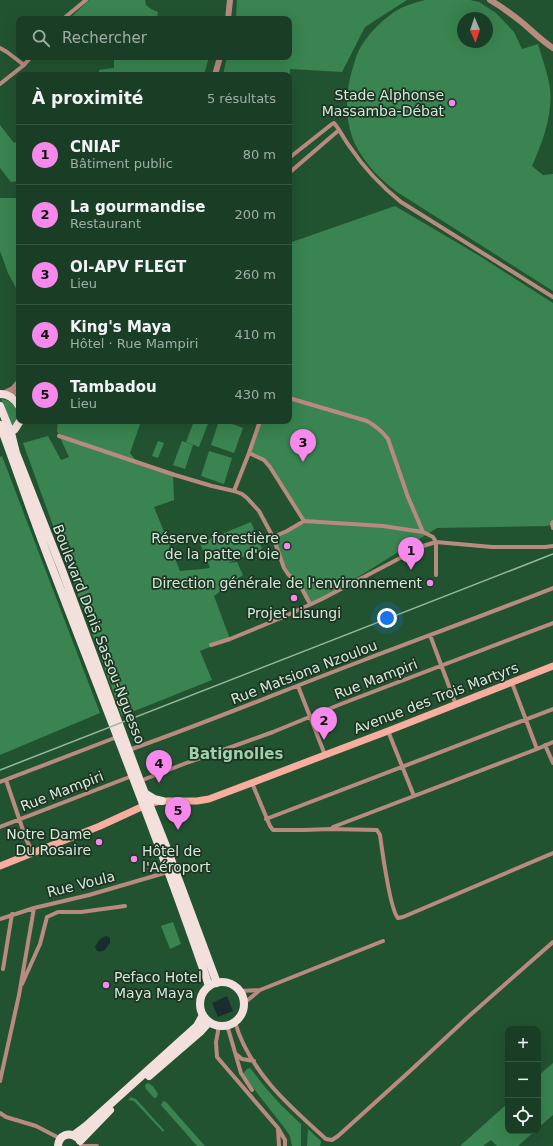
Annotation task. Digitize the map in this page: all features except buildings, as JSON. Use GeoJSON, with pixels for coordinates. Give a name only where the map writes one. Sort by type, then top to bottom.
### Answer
{"type":"FeatureCollection","features":[{"type":"Feature","properties":{"kind":"main road"},"geometry":{"type":"LineString","coordinates":[[4,395],[14,399],[16,402]]}},
{"type":"Feature","properties":{"kind":"main road","name":"Boulevard Denis Sassou-Nguesso"},"geometry":{"type":"LineString","coordinates":[[0,406],[5,435],[34,520],[117,736],[147,806],[207,956],[213,985]]}},
{"type":"Feature","properties":{"kind":"main road"},"geometry":{"type":"LineString","coordinates":[[5,435],[15,429],[18,424]]}},
{"type":"Feature","properties":{"kind":"main road","name":"Boulevard Denis Sassou-Nguesso"},"geometry":{"type":"LineString","coordinates":[[0,425],[16,453],[62,570],[146,794],[147,806],[168,872],[213,985]]}},
{"type":"Feature","properties":{"kind":"main road","name":"Avenue des Trois Martyrs"},"geometry":{"type":"LineString","coordinates":[[0,866],[33,854],[147,806],[165,801],[202,801],[252,783],[456,705],[553,666]]}},
{"type":"Feature","properties":{"kind":"main road"},"geometry":{"type":"LineString","coordinates":[[146,794],[154,799],[165,801]]}},
{"type":"Feature","properties":{"kind":"main road"},"geometry":{"type":"LineString","coordinates":[[225,983],[233,986],[239,991],[243,999],[241,1015],[227,1024],[209,1022],[203,1015],[200,1007],[201,998],[204,992],[213,985],[225,983]]}},
{"type":"Feature","properties":{"kind":"main road"},"geometry":{"type":"LineString","coordinates":[[79,1142],[86,1126],[197,1026],[203,1015]]}},
{"type":"Feature","properties":{"kind":"main road"},"geometry":{"type":"LineString","coordinates":[[79,1142],[123,1099],[200,1032],[209,1022]]}},
{"type":"Feature","properties":{"kind":"main road"},"geometry":{"type":"LineString","coordinates":[[59,1142],[68,1134],[79,1142]]}},
{"type":"Feature","properties":{"kind":"street"},"geometry":{"type":"LineString","coordinates":[[67,16],[86,0]]}},
{"type":"Feature","properties":{"kind":"street"},"geometry":{"type":"LineString","coordinates":[[228,16],[230,0]]}},
{"type":"Feature","properties":{"kind":"street"},"geometry":{"type":"LineString","coordinates":[[490,0],[505,9],[546,44],[553,48]]}},
{"type":"Feature","properties":{"kind":"street"},"geometry":{"type":"LineString","coordinates":[[0,48],[16,59]]}},
{"type":"Feature","properties":{"kind":"street"},"geometry":{"type":"LineString","coordinates":[[17,60],[24,65]]}},
{"type":"Feature","properties":{"kind":"street"},"geometry":{"type":"LineString","coordinates":[[0,84],[28,60]]}},
{"type":"Feature","properties":{"kind":"street"},"geometry":{"type":"LineString","coordinates":[[216,72],[219,60]]}},
{"type":"Feature","properties":{"kind":"street"},"geometry":{"type":"LineString","coordinates":[[292,156],[333,123],[335,124],[351,149],[372,176],[401,202],[553,297]]}},
{"type":"Feature","properties":{"kind":"street"},"geometry":{"type":"LineString","coordinates":[[292,170],[339,130]]}},
{"type":"Feature","properties":{"kind":"street"},"geometry":{"type":"LineString","coordinates":[[4,395],[16,386]]}},
{"type":"Feature","properties":{"kind":"street"},"geometry":{"type":"LineString","coordinates":[[4,395],[16,392]]}},
{"type":"Feature","properties":{"kind":"street"},"geometry":{"type":"LineString","coordinates":[[292,399],[367,421],[383,432],[388,439],[408,497],[423,532]]}},
{"type":"Feature","properties":{"kind":"street"},"geometry":{"type":"LineString","coordinates":[[234,491],[259,424]]}},
{"type":"Feature","properties":{"kind":"street"},"geometry":{"type":"LineString","coordinates":[[59,436],[175,475],[242,494],[259,511],[273,537],[284,568],[301,587],[310,604]]}},
{"type":"Feature","properties":{"kind":"street"},"geometry":{"type":"LineString","coordinates":[[249,453],[264,460],[304,521]]}},
{"type":"Feature","properties":{"kind":"street"},"geometry":{"type":"LineString","coordinates":[[273,537],[304,521],[383,526],[423,532],[433,537],[436,542],[436,575]]}},
{"type":"Feature","properties":{"kind":"street"},"geometry":{"type":"LineString","coordinates":[[553,522],[553,528]]}},
{"type":"Feature","properties":{"kind":"street"},"geometry":{"type":"LineString","coordinates":[[211,645],[230,639],[289,612],[322,599],[423,546],[436,542],[492,547],[545,548],[553,546]]}},
{"type":"Feature","properties":{"kind":"street","name":"Rue Matsiona Nzoulou"},"geometry":{"type":"LineString","coordinates":[[129,750],[553,588]]}},
{"type":"Feature","properties":{"kind":"street","name":"Rue Mampiri"},"geometry":{"type":"LineString","coordinates":[[140,781],[272,732],[553,623]]}},
{"type":"Feature","properties":{"kind":"street"},"geometry":{"type":"LineString","coordinates":[[430,635],[456,705]]}},
{"type":"Feature","properties":{"kind":"street"},"geometry":{"type":"LineString","coordinates":[[512,683],[537,749]]}},
{"type":"Feature","properties":{"kind":"street"},"geometry":{"type":"LineString","coordinates":[[298,686],[325,755]]}},
{"type":"Feature","properties":{"kind":"street"},"geometry":{"type":"LineString","coordinates":[[266,819],[553,709]]}},
{"type":"Feature","properties":{"kind":"street"},"geometry":{"type":"LineString","coordinates":[[388,731],[414,796]]}},
{"type":"Feature","properties":{"kind":"street"},"geometry":{"type":"LineString","coordinates":[[0,782],[117,736]]}},
{"type":"Feature","properties":{"kind":"street"},"geometry":{"type":"LineString","coordinates":[[330,829],[553,742]]}},
{"type":"Feature","properties":{"kind":"street"},"geometry":{"type":"LineString","coordinates":[[546,745],[553,764]]}},
{"type":"Feature","properties":{"kind":"street","name":"Rue Mampiri"},"geometry":{"type":"LineString","coordinates":[[0,827],[133,776]]}},
{"type":"Feature","properties":{"kind":"street"},"geometry":{"type":"LineString","coordinates":[[6,780],[26,839],[33,854]]}},
{"type":"Feature","properties":{"kind":"street"},"geometry":{"type":"LineString","coordinates":[[252,783],[266,819],[273,830],[377,830],[380,833],[394,914],[398,918],[553,853]]}},
{"type":"Feature","properties":{"kind":"street","name":"Rue Voula"},"geometry":{"type":"LineString","coordinates":[[0,919],[12,914],[89,895],[168,872]]}},
{"type":"Feature","properties":{"kind":"street"},"geometry":{"type":"LineString","coordinates":[[20,989],[40,944],[47,917],[58,912],[81,912],[125,906]]}},
{"type":"Feature","properties":{"kind":"street"},"geometry":{"type":"LineString","coordinates":[[0,1081],[10,1040],[34,908]]}},
{"type":"Feature","properties":{"kind":"street"},"geometry":{"type":"LineString","coordinates":[[3,969],[12,914]]}},
{"type":"Feature","properties":{"kind":"street"},"geometry":{"type":"LineString","coordinates":[[243,1004],[260,990],[383,941]]}},
{"type":"Feature","properties":{"kind":"street"},"geometry":{"type":"LineString","coordinates":[[227,1024],[239,1036],[259,1070],[283,1100],[326,1139],[332,1140],[553,942]]}},
{"type":"Feature","properties":{"kind":"street"},"geometry":{"type":"LineString","coordinates":[[239,991],[260,990]]}},
{"type":"Feature","properties":{"kind":"street"},"geometry":{"type":"LineString","coordinates":[[227,1024],[241,1073],[252,1090]]}},
{"type":"Feature","properties":{"kind":"street"},"geometry":{"type":"LineString","coordinates":[[227,1024],[216,1042],[217,1057],[278,1128],[285,1140],[285,1146]]}},
{"type":"Feature","properties":{"kind":"street"},"geometry":{"type":"LineString","coordinates":[[236,1054],[242,1059],[254,1061]]}},
{"type":"Feature","properties":{"kind":"street"},"geometry":{"type":"LineString","coordinates":[[0,1113],[6,1117],[36,1126],[59,1142]]}},
{"type":"Feature","properties":{"kind":"street"},"geometry":{"type":"LineString","coordinates":[[278,1128],[279,1146]]}},
{"type":"Feature","properties":{"kind":"street"},"geometry":{"type":"LineString","coordinates":[[79,1142],[97,1146]]}},
{"type":"Feature","properties":{"kind":"green space"},"geometry":{"type":"Polygon","coordinates":[[[89,0],[145,0],[146,5],[158,12],[157,16],[72,16],[89,0]]]}},
{"type":"Feature","properties":{"kind":"green space"},"geometry":{"type":"Polygon","coordinates":[[[237,0],[407,0],[365,27],[342,72],[290,69],[290,72],[224,72],[226,60],[292,60],[292,16],[236,16],[237,0]]]}},
{"type":"Feature","properties":{"kind":"green space"},"geometry":{"type":"Polygon","coordinates":[[[425,0],[470,0],[479,2],[496,13],[514,32],[522,49],[538,44],[548,77],[550,89],[550,108],[546,129],[532,166],[543,175],[553,174],[553,291],[397,192],[373,171],[355,144],[347,115],[347,94],[355,59],[362,44],[379,24],[394,12],[425,0]]]}},
{"type":"Feature","properties":{"kind":"green space"},"geometry":{"type":"Polygon","coordinates":[[[114,60],[208,60],[205,72],[99,72],[99,70],[114,68],[114,60]]]}},
{"type":"Feature","properties":{"kind":"green space"},"geometry":{"type":"Polygon","coordinates":[[[0,125],[14,143],[16,142],[16,181],[11,182],[0,168],[0,125]]]}},
{"type":"Feature","properties":{"kind":"green space"},"geometry":{"type":"Polygon","coordinates":[[[0,198],[16,198],[16,288],[8,273],[0,251],[0,198]]]}},
{"type":"Feature","properties":{"kind":"green space"},"geometry":{"type":"Polygon","coordinates":[[[395,206],[478,255],[553,303],[553,522],[548,526],[437,528],[321,600],[310,604],[304,593],[289,575],[273,537],[304,521],[264,460],[249,453],[259,424],[292,424],[292,242],[395,206]]]}},
{"type":"Feature","properties":{"kind":"green space"},"geometry":{"type":"Polygon","coordinates":[[[1,399],[7,400],[16,410],[16,419],[12,428],[1,399]]]}},
{"type":"Feature","properties":{"kind":"green space"},"geometry":{"type":"Polygon","coordinates":[[[58,424],[140,424],[130,453],[137,462],[173,473],[174,500],[154,507],[180,571],[210,568],[200,543],[251,522],[262,549],[228,563],[237,562],[243,575],[214,596],[230,639],[200,651],[212,680],[122,716],[23,443],[48,436],[61,460],[69,457],[57,431],[58,424]]]}},
{"type":"Feature","properties":{"kind":"green space"},"geometry":{"type":"Polygon","coordinates":[[[193,424],[208,424],[199,447],[186,442],[193,424]]]}},
{"type":"Feature","properties":{"kind":"green space"},"geometry":{"type":"Polygon","coordinates":[[[218,424],[232,424],[243,428],[234,453],[211,445],[218,424]]]}},
{"type":"Feature","properties":{"kind":"green space"},"geometry":{"type":"Polygon","coordinates":[[[158,441],[164,443],[158,458],[152,456],[158,441]]]}},
{"type":"Feature","properties":{"kind":"green space"},"geometry":{"type":"Polygon","coordinates":[[[182,441],[193,445],[185,469],[173,465],[182,441]]]}},
{"type":"Feature","properties":{"kind":"green space"},"geometry":{"type":"Polygon","coordinates":[[[209,451],[232,458],[224,484],[201,476],[209,451]]]}},
{"type":"Feature","properties":{"kind":"green space"},"geometry":{"type":"Polygon","coordinates":[[[2,456],[100,713],[0,755],[0,457],[2,456]]]}},
{"type":"Feature","properties":{"kind":"green space"},"geometry":{"type":"Polygon","coordinates":[[[173,922],[181,944],[170,949],[161,926],[173,922]]]}},
{"type":"Feature","properties":{"kind":"green space"},"geometry":{"type":"Polygon","coordinates":[[[553,1063],[553,1115],[541,1125],[541,1098],[541,1073],[553,1063]]]}},
{"type":"Feature","properties":{"kind":"green space"},"geometry":{"type":"Polygon","coordinates":[[[250,1068],[281,1105],[301,1124],[301,1146],[292,1146],[290,1136],[286,1130],[243,1074],[250,1068]]]}},
{"type":"Feature","properties":{"kind":"green space"},"geometry":{"type":"Polygon","coordinates":[[[148,1083],[153,1086],[158,1094],[156,1098],[154,1098],[146,1089],[145,1085],[148,1083]]]}},
{"type":"Feature","properties":{"kind":"green space"},"geometry":{"type":"Polygon","coordinates":[[[131,1097],[136,1099],[164,1130],[163,1132],[134,1101],[128,1100],[131,1097]]]}},
{"type":"Feature","properties":{"kind":"green space"},"geometry":{"type":"Polygon","coordinates":[[[163,1101],[166,1102],[205,1146],[197,1146],[161,1105],[163,1101]]]}},
{"type":"Feature","properties":{"kind":"green space"},"geometry":{"type":"Polygon","coordinates":[[[505,1106],[505,1134],[532,1134],[518,1146],[497,1146],[491,1140],[483,1146],[460,1146],[505,1106]]]}},
{"type":"Feature","properties":{"kind":"green space"},"geometry":{"type":"Polygon","coordinates":[[[308,1129],[321,1141],[320,1146],[307,1146],[308,1129]]]}},
{"type":"Feature","properties":{"kind":"water"},"geometry":{"type":"Polygon","coordinates":[[[107,936],[110,938],[110,943],[106,949],[103,951],[97,951],[95,947],[97,943],[101,938],[107,936]]]}},
{"type":"Feature","properties":{"kind":"water"},"geometry":{"type":"Polygon","coordinates":[[[227,996],[233,1011],[218,1017],[212,1003],[227,996]]]}},
{"type":"Feature","properties":{"kind":"railway"},"geometry":{"type":"LineString","coordinates":[[0,770],[553,554]]}},
{"type":"Feature","properties":{"kind":"place","name":"Stade Alphonse Massamba-Débat"},"geometry":{"type":"Point","coordinates":[452,103]}},
{"type":"Feature","properties":{"kind":"place","name":"OI-APV FLEGT"},"geometry":{"type":"Point","coordinates":[303,462]}},
{"type":"Feature","properties":{"kind":"place","name":"Réserve forestière de la patte d'oie"},"geometry":{"type":"Point","coordinates":[287,546]}},
{"type":"Feature","properties":{"kind":"place","name":"CNIAF"},"geometry":{"type":"Point","coordinates":[411,570]}},
{"type":"Feature","properties":{"kind":"place","name":"Direction générale de l'environnement"},"geometry":{"type":"Point","coordinates":[430,583]}},
{"type":"Feature","properties":{"kind":"place","name":"Projet Lisungi"},"geometry":{"type":"Point","coordinates":[294,598]}},
{"type":"Feature","properties":{"kind":"place","name":"La gourmandise"},"geometry":{"type":"Point","coordinates":[324,740]}},
{"type":"Feature","properties":{"kind":"place","name":"King's Maya"},"geometry":{"type":"Point","coordinates":[159,783]}},
{"type":"Feature","properties":{"kind":"place","name":"Tambadou"},"geometry":{"type":"Point","coordinates":[178,830]}},
{"type":"Feature","properties":{"kind":"place","name":"Notre Dame Du Rosaire"},"geometry":{"type":"Point","coordinates":[99,842]}},
{"type":"Feature","properties":{"kind":"place","name":"Hôtel de l'Aéroport"},"geometry":{"type":"Point","coordinates":[134,859]}},
{"type":"Feature","properties":{"kind":"place","name":"Pefaco Hotel Maya Maya"},"geometry":{"type":"Point","coordinates":[106,985]}},
{"type":"Feature","properties":{"kind":"district","name":"Batignolles"},"geometry":{"type":"Point","coordinates":[236,754]}}]}
